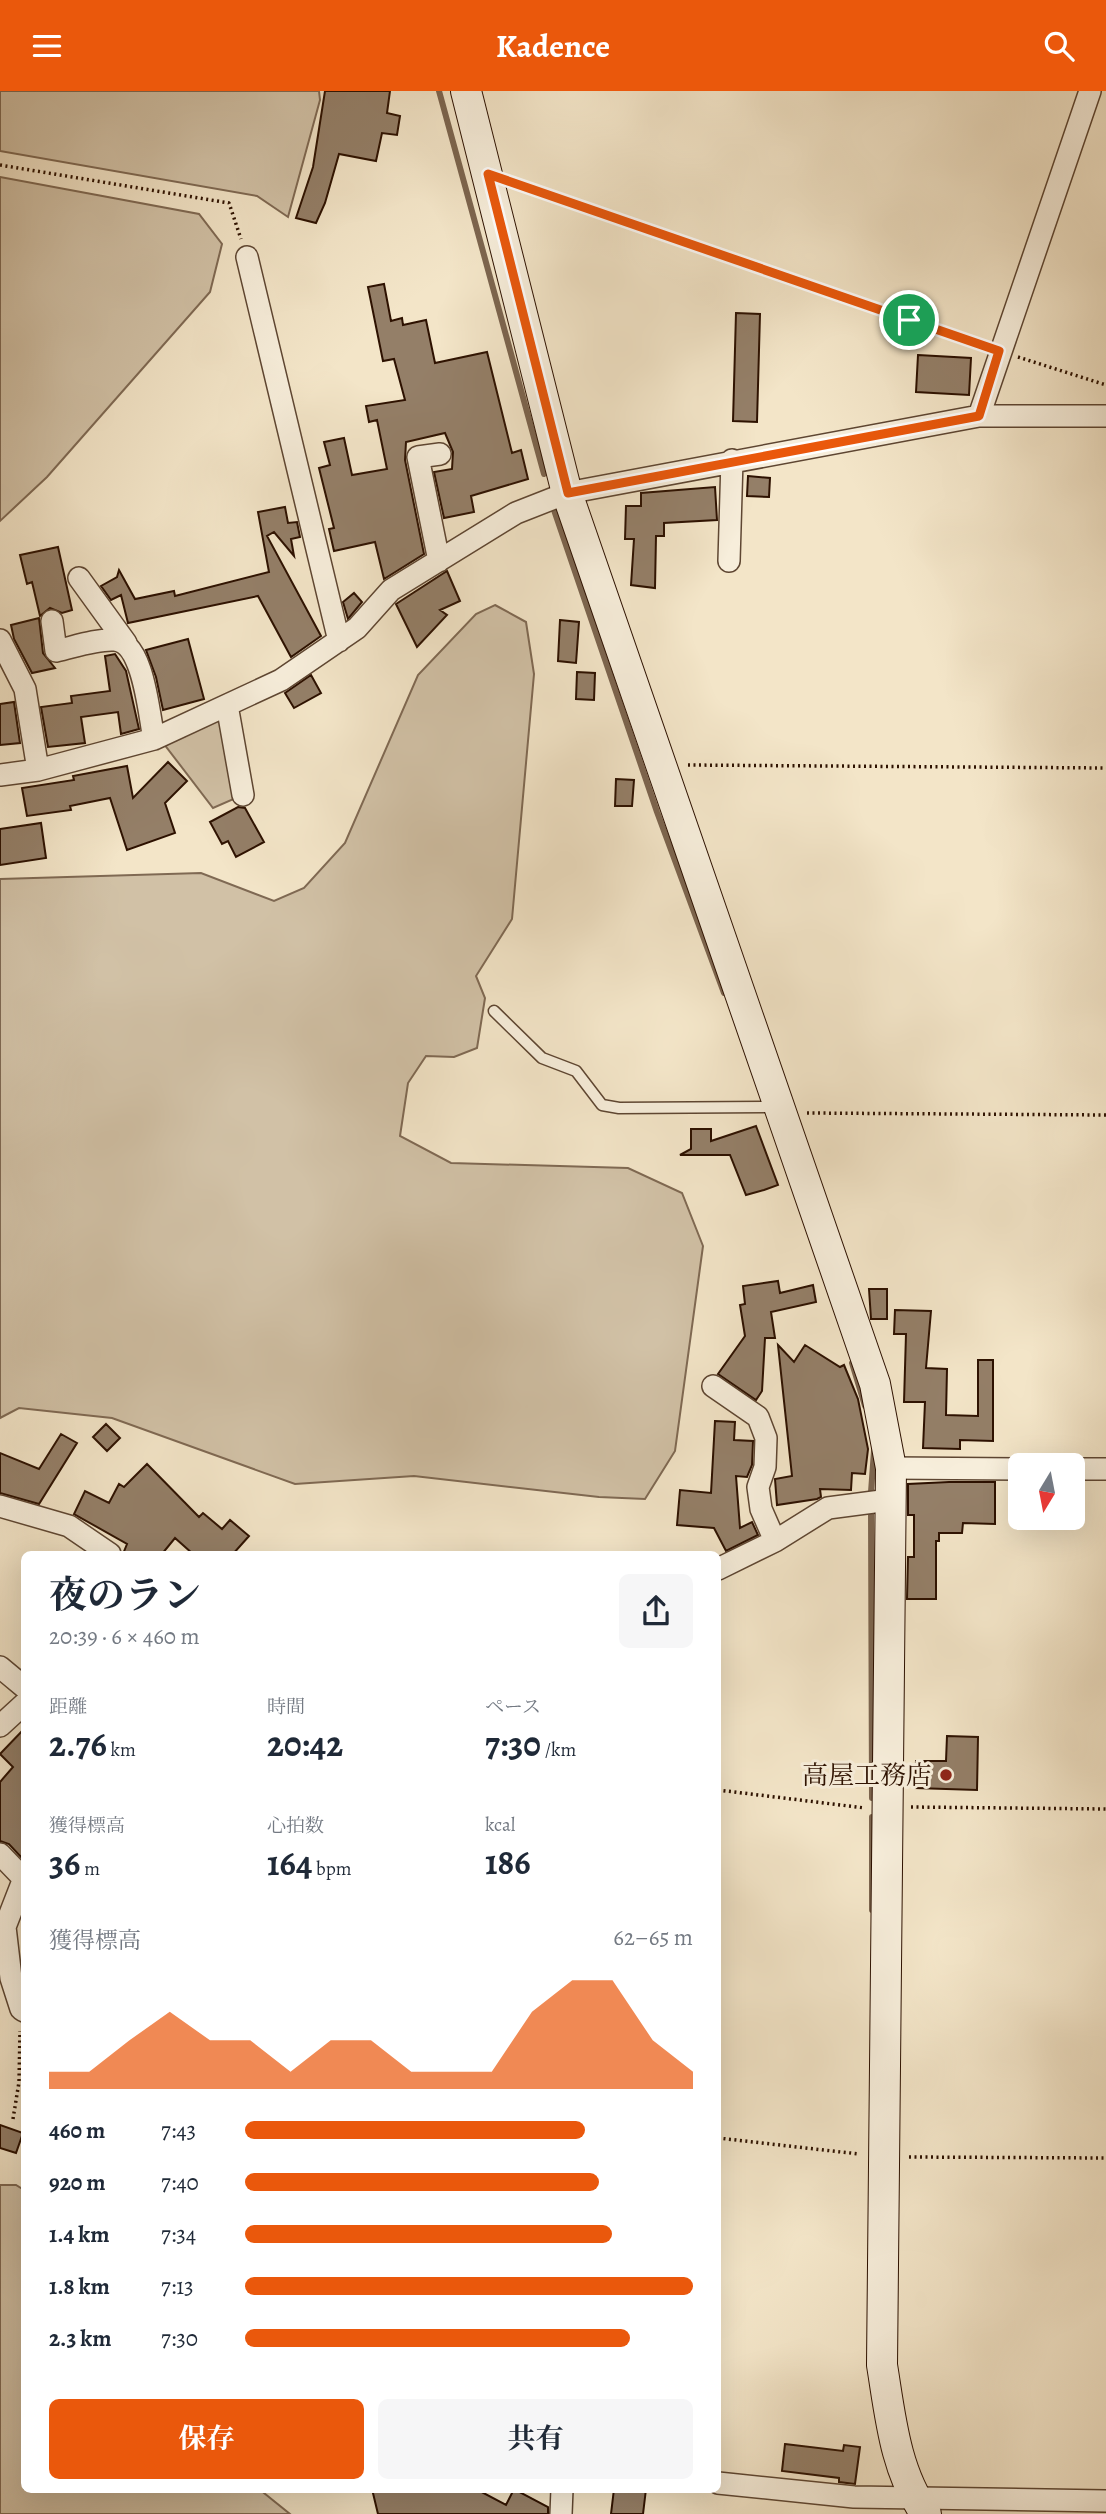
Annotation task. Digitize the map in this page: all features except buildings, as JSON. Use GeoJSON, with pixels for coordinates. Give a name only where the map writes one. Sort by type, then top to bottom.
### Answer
{"type":"FeatureCollection","features":[{"type":"Feature","properties":{"kind":"street"},"geometry":{"type":"LineString","coordinates":[[466,91],[568,493],[875,1384],[891,1468],[881,2365],[895,2441],[920,2507]]}},
{"type":"Feature","properties":{"kind":"street"},"geometry":{"type":"LineString","coordinates":[[979,416],[1090,91]]}},
{"type":"Feature","properties":{"kind":"street"},"geometry":{"type":"LineString","coordinates":[[247,257],[339,641]]}},
{"type":"Feature","properties":{"kind":"street"},"geometry":{"type":"LineString","coordinates":[[0,775],[38,770],[153,739],[281,680],[357,628],[391,590],[516,513],[568,493],[732,460],[979,416],[1106,417]]}},
{"type":"Feature","properties":{"kind":"street"},"geometry":{"type":"LineString","coordinates":[[439,561],[418,457],[440,454]]}},
{"type":"Feature","properties":{"kind":"street"},"geometry":{"type":"LineString","coordinates":[[729,561],[732,460]]}},
{"type":"Feature","properties":{"kind":"street"},"geometry":{"type":"LineString","coordinates":[[79,578],[138,657],[153,739]]}},
{"type":"Feature","properties":{"kind":"street"},"geometry":{"type":"LineString","coordinates":[[52,621],[56,651],[115,640],[126,643]]}},
{"type":"Feature","properties":{"kind":"street"},"geometry":{"type":"LineString","coordinates":[[0,639],[25,689],[38,770]]}},
{"type":"Feature","properties":{"kind":"street"},"geometry":{"type":"LineString","coordinates":[[227,705],[243,795]]}},
{"type":"Feature","properties":{"kind":"street"},"geometry":{"type":"LineString","coordinates":[[713,1386],[758,1417],[766,1438],[765,1467],[758,1487],[761,1509],[775,1541]]}},
{"type":"Feature","properties":{"kind":"street"},"geometry":{"type":"LineString","coordinates":[[891,1468],[1008,1469]]}},
{"type":"Feature","properties":{"kind":"street"},"geometry":{"type":"LineString","coordinates":[[1085,1469],[1106,1469]]}},
{"type":"Feature","properties":{"kind":"street"},"geometry":{"type":"LineString","coordinates":[[721,1568],[775,1541],[828,1508],[889,1500]]}},
{"type":"Feature","properties":{"kind":"street"},"geometry":{"type":"LineString","coordinates":[[0,1507],[69,1526],[106,1551]]}},
{"type":"Feature","properties":{"kind":"street"},"geometry":{"type":"LineString","coordinates":[[0,1667],[21,1684]]}},
{"type":"Feature","properties":{"kind":"street"},"geometry":{"type":"LineString","coordinates":[[0,1726],[21,1707]]}},
{"type":"Feature","properties":{"kind":"street"},"geometry":{"type":"LineString","coordinates":[[0,1854],[21,1876]]}},
{"type":"Feature","properties":{"kind":"street"},"geometry":{"type":"LineString","coordinates":[[15,2011],[5,1910],[21,1884]]}},
{"type":"Feature","properties":{"kind":"street"},"geometry":{"type":"LineString","coordinates":[[721,2483],[854,2497],[920,2507],[1106,2501]]}},
{"type":"Feature","properties":{"kind":"street"},"geometry":{"type":"LineString","coordinates":[[561,2514],[562,2493]]}},
{"type":"Feature","properties":{"kind":"lane"},"geometry":{"type":"LineString","coordinates":[[495,1011],[542,1058],[576,1071],[602,1105],[782,1112]]}},
{"type":"Feature","properties":{"kind":"path"},"geometry":{"type":"LineString","coordinates":[[0,166],[229,202],[247,257]]}},
{"type":"Feature","properties":{"kind":"path"},"geometry":{"type":"LineString","coordinates":[[488,174],[999,351],[1106,385]]}},
{"type":"Feature","properties":{"kind":"path"},"geometry":{"type":"LineString","coordinates":[[661,765],[1106,768]]}},
{"type":"Feature","properties":{"kind":"path"},"geometry":{"type":"LineString","coordinates":[[782,1112],[1106,1115]]}},
{"type":"Feature","properties":{"kind":"path"},"geometry":{"type":"LineString","coordinates":[[721,1790],[867,1809],[1106,1809]]}},
{"type":"Feature","properties":{"kind":"path"},"geometry":{"type":"LineString","coordinates":[[13,2119],[19,2082],[15,2011]]}},
{"type":"Feature","properties":{"kind":"path"},"geometry":{"type":"LineString","coordinates":[[721,2138],[882,2157],[1106,2158]]}},
{"type":"Feature","properties":{"kind":"shaded area"},"geometry":{"type":"Polygon","coordinates":[[[0,91],[319,91],[320,100],[288,217],[257,196],[0,151],[0,91]]]}},
{"type":"Feature","properties":{"kind":"shaded area"},"geometry":{"type":"Polygon","coordinates":[[[0,177],[199,214],[222,244],[210,292],[47,477],[0,521],[0,177]]]}},
{"type":"Feature","properties":{"kind":"shaded area"},"geometry":{"type":"Polygon","coordinates":[[[495,605],[526,622],[534,674],[512,919],[476,976],[485,998],[477,1048],[454,1057],[426,1056],[408,1083],[400,1136],[451,1163],[628,1168],[682,1193],[703,1246],[675,1451],[645,1499],[599,1497],[414,1476],[295,1484],[112,1418],[19,1408],[0,1418],[0,879],[201,873],[274,901],[304,888],[345,843],[418,675],[476,614],[495,605]]]}},
{"type":"Feature","properties":{"kind":"shaded area"},"geometry":{"type":"Polygon","coordinates":[[[219,714],[236,798],[213,808],[164,744],[219,714]]]}},
{"type":"Feature","properties":{"kind":"shaded area"},"geometry":{"type":"Polygon","coordinates":[[[0,2185],[16,2185],[21,2188],[21,2493],[264,2493],[290,2514],[0,2514],[0,2185]]]}},
{"type":"Feature","properties":{"kind":"waterway"},"geometry":{"type":"LineString","coordinates":[[439,91],[544,474]]}},
{"type":"Feature","properties":{"kind":"waterway"},"geometry":{"type":"LineString","coordinates":[[554,510],[657,812],[724,993]]}},
{"type":"Feature","properties":{"kind":"waterway"},"geometry":{"type":"LineString","coordinates":[[852,1363],[865,1406]]}},
{"type":"Feature","properties":{"kind":"waterway"},"geometry":{"type":"LineString","coordinates":[[871,1492],[874,1451]]}},
{"type":"Feature","properties":{"kind":"waterway"},"geometry":{"type":"LineString","coordinates":[[871,1511],[872,1798]]}},
{"type":"Feature","properties":{"kind":"waterway"},"geometry":{"type":"LineString","coordinates":[[872,1817],[872,1910]]}},
{"type":"Feature","properties":{"kind":"place","name":"高屋工務店"},"geometry":{"type":"Point","coordinates":[946,1775]}},
{"type":"Feature","properties":{"kind":"route"},"geometry":{"type":"LineString","coordinates":[[488,174],[909,320],[999,351],[979,416],[732,460],[568,493],[488,174]]}}]}
